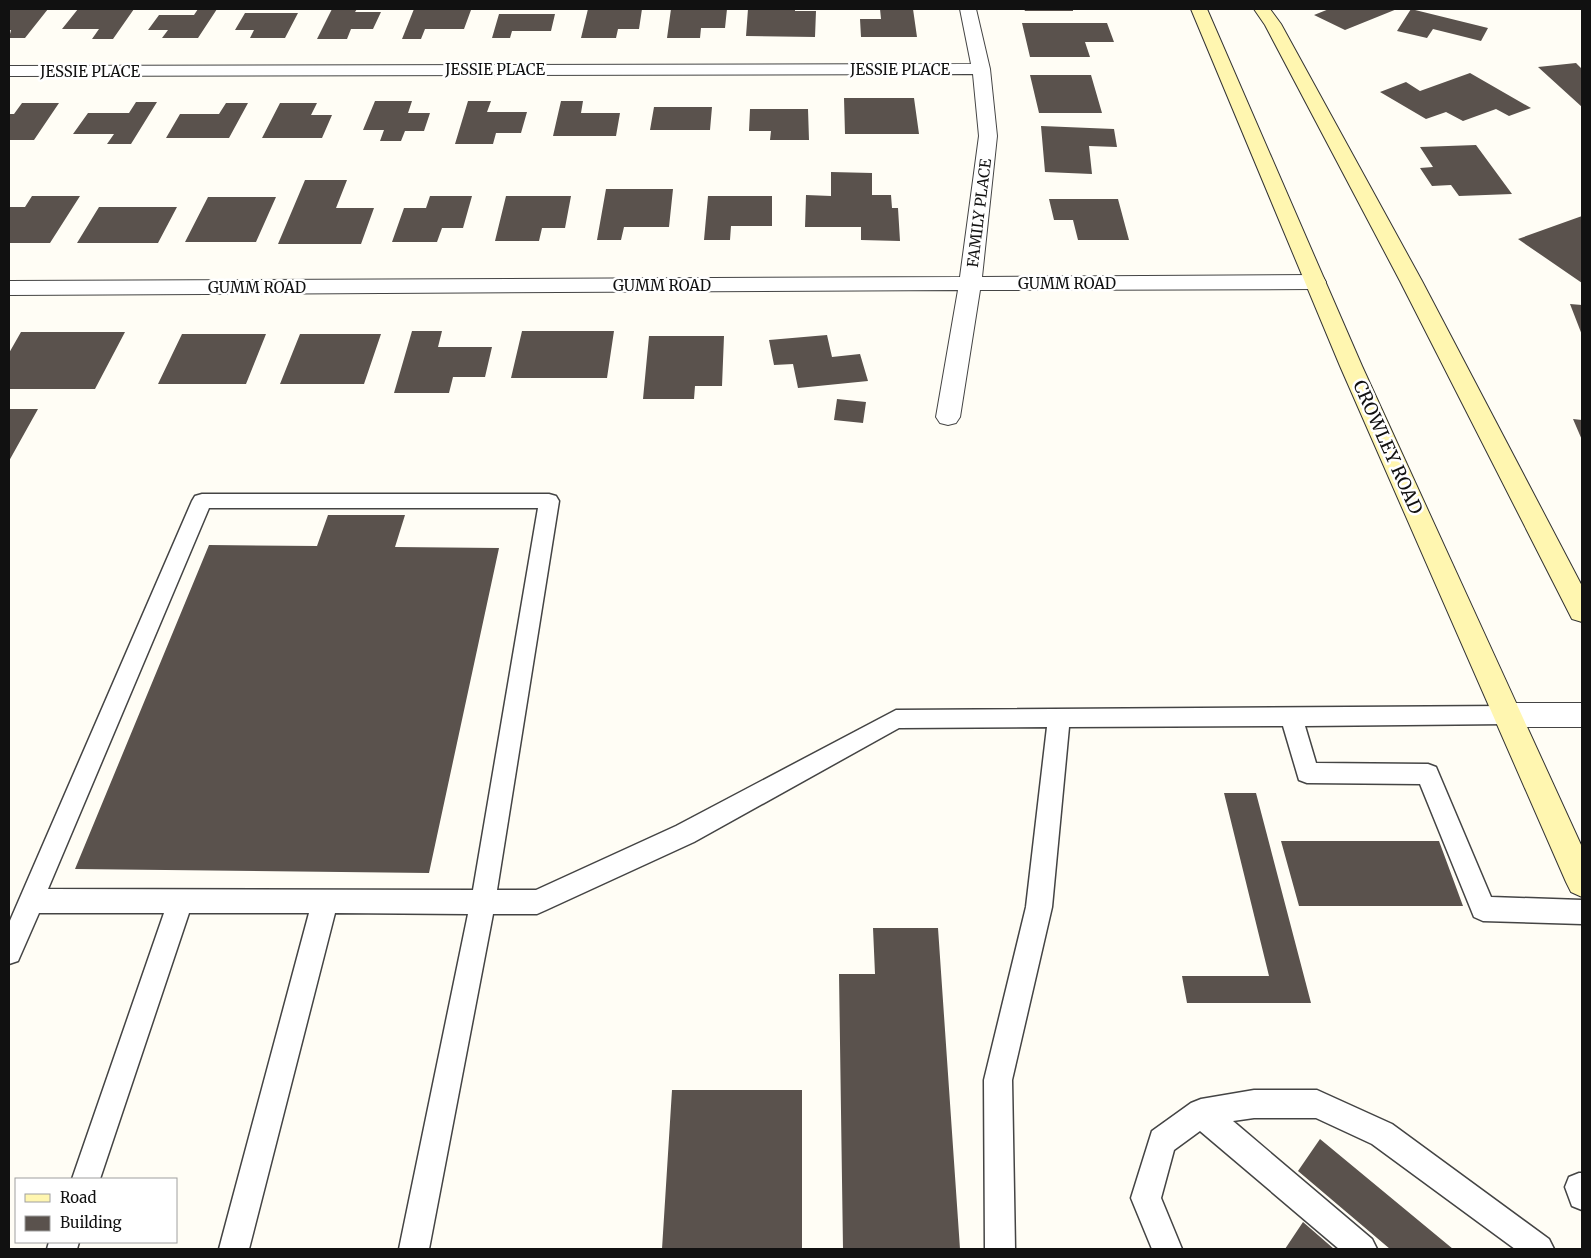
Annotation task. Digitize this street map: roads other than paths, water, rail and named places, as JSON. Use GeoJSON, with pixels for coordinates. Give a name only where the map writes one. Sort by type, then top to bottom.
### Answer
{"type":"FeatureCollection","features":[{"type":"Feature","properties":{"kind":"main road","name":"CROWLEY ROAD"},"geometry":{"type":"LineString","coordinates":[[1199,9],[1315,282],[1582,882]]}},
{"type":"Feature","properties":{"kind":"main road"},"geometry":{"type":"LineString","coordinates":[[1262,9],[1274,24],[1582,611]]}},
{"type":"Feature","properties":{"kind":"street","name":"FAMILY PLACE"},"geometry":{"type":"LineString","coordinates":[[948,417],[975,253],[988,136],[981,69],[968,9]]}},
{"type":"Feature","properties":{"kind":"street","name":"JESSIE PLACE"},"geometry":{"type":"LineString","coordinates":[[9,71],[981,69]]}},
{"type":"Feature","properties":{"kind":"street","name":"GUMM ROAD"},"geometry":{"type":"LineString","coordinates":[[9,288],[1315,282]]}},
{"type":"Feature","properties":{"kind":"street"},"geometry":{"type":"LineString","coordinates":[[1507,715],[1582,715]]}},
{"type":"Feature","properties":{"kind":"lane"},"geometry":{"type":"LineString","coordinates":[[9,952],[202,501],[549,501],[483,902],[414,1249]]}},
{"type":"Feature","properties":{"kind":"lane"},"geometry":{"type":"LineString","coordinates":[[31,901],[537,902],[685,834],[896,720],[1507,715]]}},
{"type":"Feature","properties":{"kind":"lane"},"geometry":{"type":"LineString","coordinates":[[1291,716],[1307,773],[1428,774],[1483,909],[1582,912]]}},
{"type":"Feature","properties":{"kind":"lane"},"geometry":{"type":"LineString","coordinates":[[1000,1249],[998,1080],[1039,907],[1059,718]]}},
{"type":"Feature","properties":{"kind":"lane"},"geometry":{"type":"LineString","coordinates":[[86,1178],[180,902]]}},
{"type":"Feature","properties":{"kind":"lane"},"geometry":{"type":"LineString","coordinates":[[234,1249],[325,902]]}},
{"type":"Feature","properties":{"kind":"lane"},"geometry":{"type":"LineString","coordinates":[[1167,1249],[1146,1198],[1162,1141],[1201,1113],[1254,1104],[1317,1104],[1382,1134],[1539,1249]]}},
{"type":"Feature","properties":{"kind":"lane"},"geometry":{"type":"LineString","coordinates":[[1201,1113],[1362,1249]]}},
{"type":"Feature","properties":{"kind":"lane"},"geometry":{"type":"LineString","coordinates":[[1582,1186],[1579,1187],[1582,1196]]}}]}
